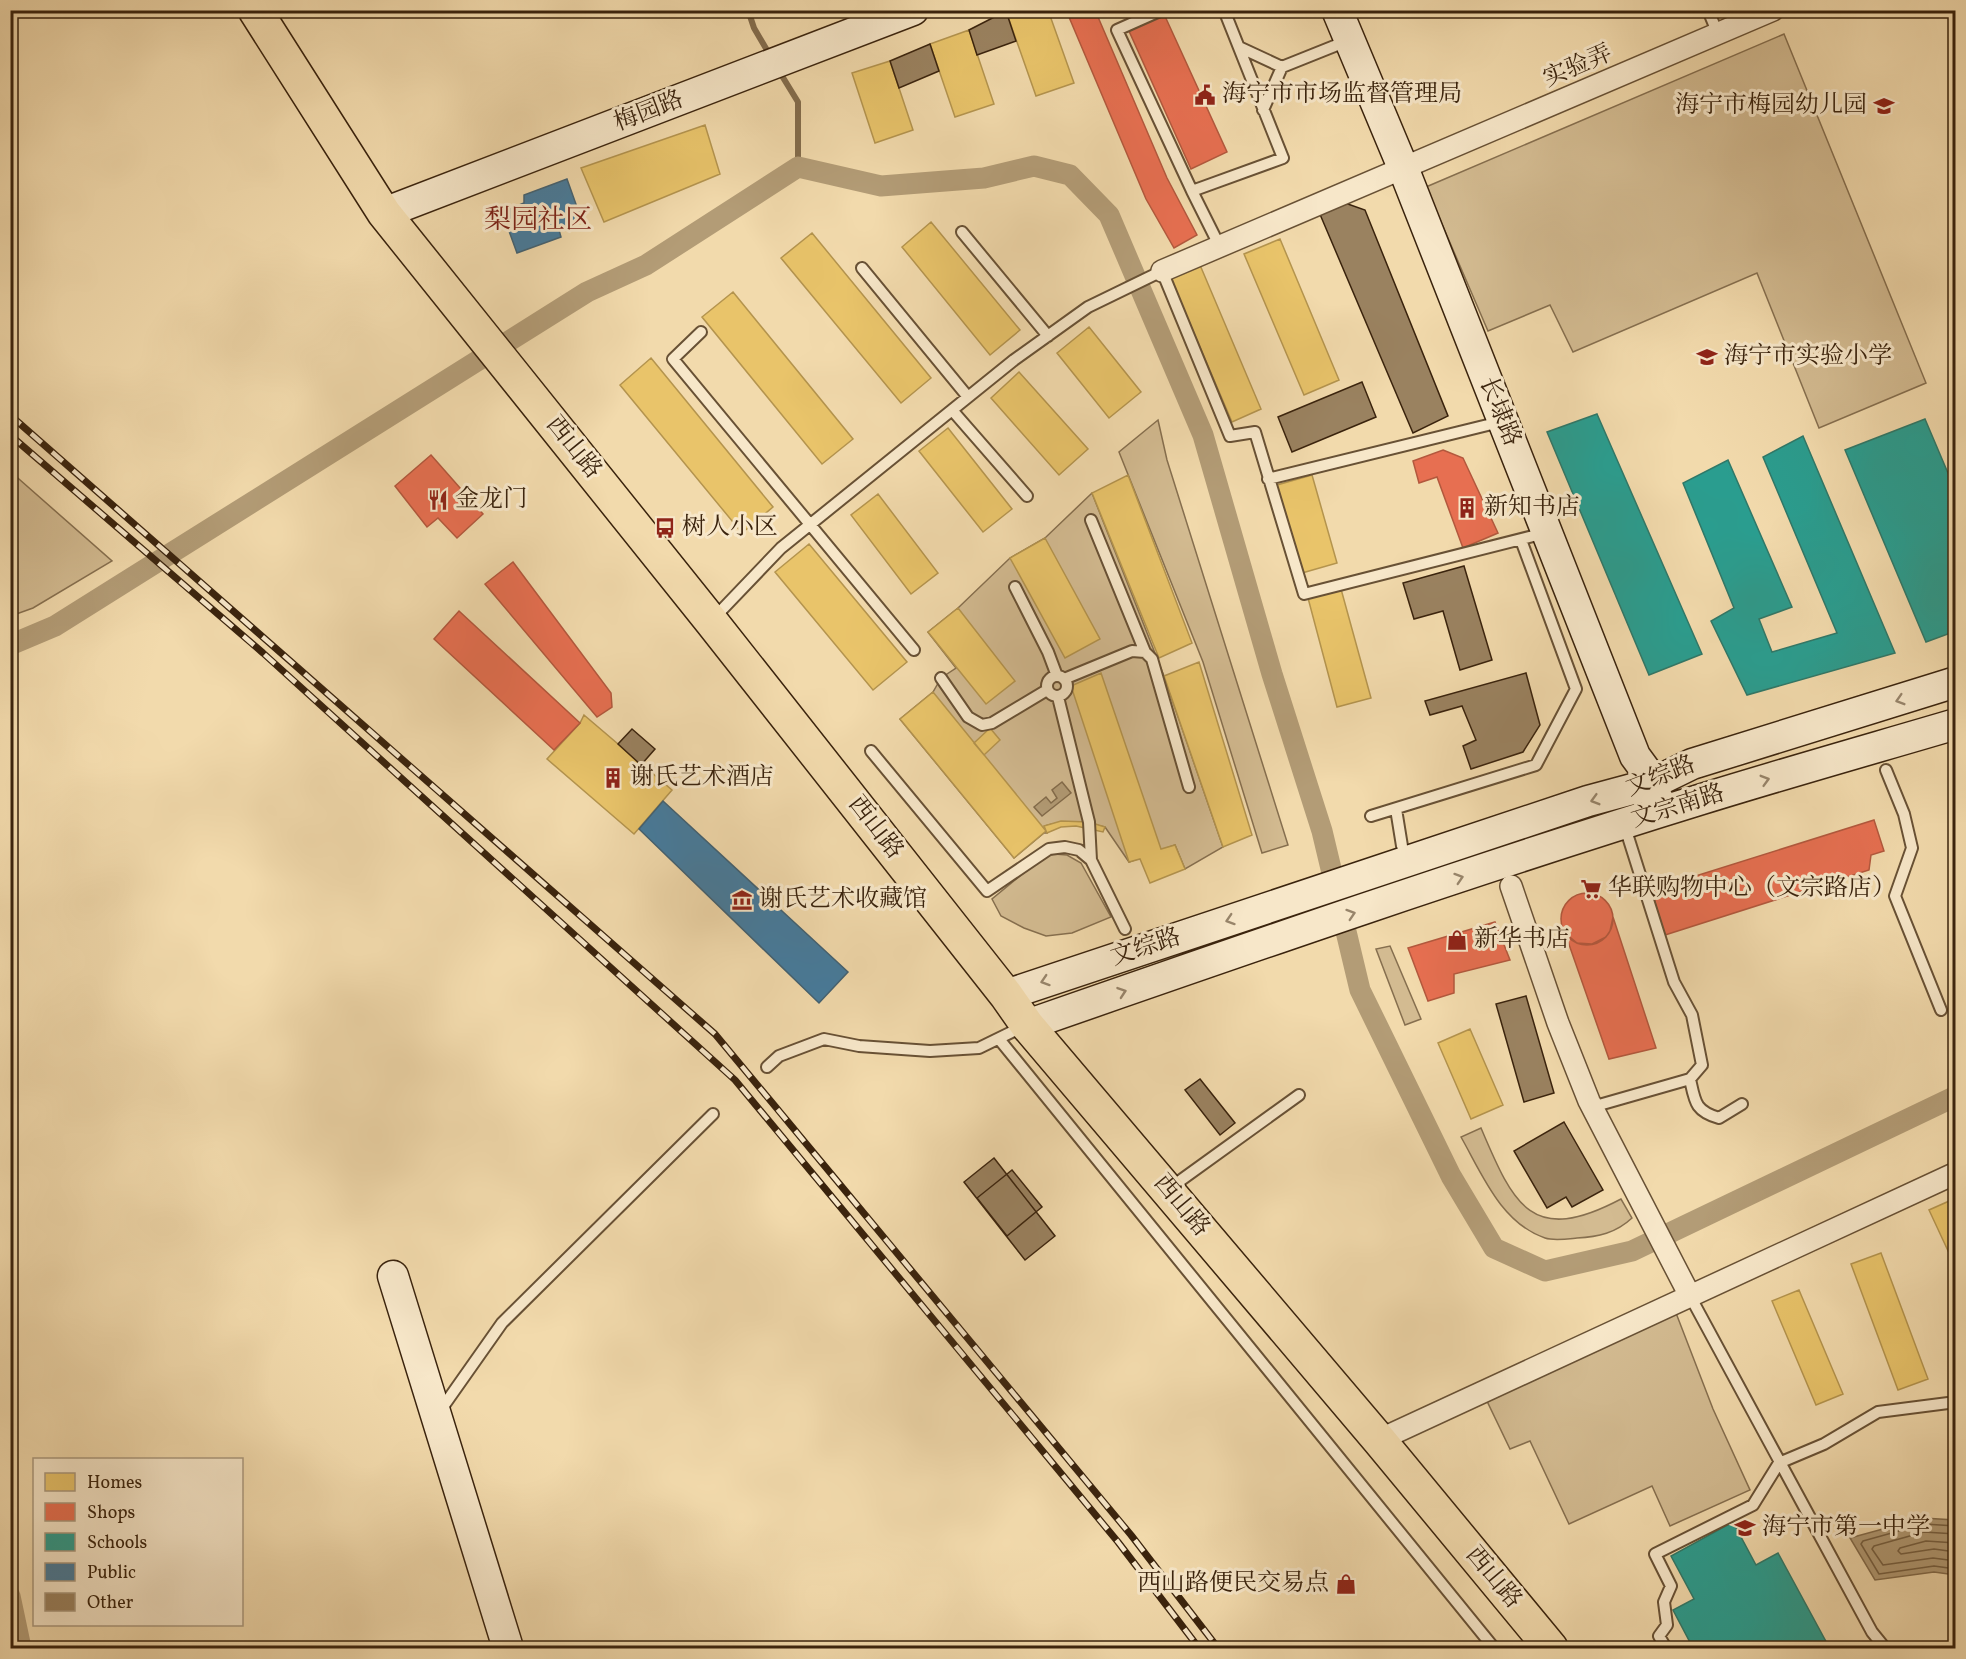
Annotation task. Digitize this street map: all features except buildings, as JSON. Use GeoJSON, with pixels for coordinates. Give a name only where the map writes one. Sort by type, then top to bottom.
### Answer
{"type":"FeatureCollection","features":[{"type":"Feature","properties":{"kind":"main road","name":"西山路"},"geometry":{"type":"LineString","coordinates":[[255,10],[384,213],[1006,994],[1013,1032],[1167,1190],[1379,1440],[1551,1648]]}},
{"type":"Feature","properties":{"kind":"main road","name":"梅园路"},"geometry":{"type":"LineString","coordinates":[[384,213],[913,10]]}},
{"type":"Feature","properties":{"kind":"main road","name":"长埭路"},"geometry":{"type":"LineString","coordinates":[[1337,10],[1404,170],[1503,421],[1534,536],[1635,756],[1646,771],[1663,812]]}},
{"type":"Feature","properties":{"kind":"main road","name":"文综路"},"geometry":{"type":"LineString","coordinates":[[1006,994],[1588,801],[1651,784],[1692,764],[1956,682]]}},
{"type":"Feature","properties":{"kind":"main road","name":"文宗南路"},"geometry":{"type":"LineString","coordinates":[[1013,1032],[1298,931],[1624,824],[1956,724]]}},
{"type":"Feature","properties":{"kind":"main road"},"geometry":{"type":"LineString","coordinates":[[393,1276],[508,1648]]}},
{"type":"Feature","properties":{"kind":"street","name":"实验弄"},"geometry":{"type":"LineString","coordinates":[[1162,271],[1404,170],[1773,10]]}},
{"type":"Feature","properties":{"kind":"street"},"geometry":{"type":"LineString","coordinates":[[1510,886],[1558,1023],[1592,1107],[1685,1287]]}},
{"type":"Feature","properties":{"kind":"street"},"geometry":{"type":"LineString","coordinates":[[1379,1440],[1685,1287],[1956,1173]]}},
{"type":"Feature","properties":{"kind":"lane"},"geometry":{"type":"LineString","coordinates":[[1162,10],[1117,30],[1220,247]]}},
{"type":"Feature","properties":{"kind":"lane"},"geometry":{"type":"LineString","coordinates":[[1192,191],[1283,158],[1224,10]]}},
{"type":"Feature","properties":{"kind":"lane"},"geometry":{"type":"LineString","coordinates":[[1708,10],[1718,34]]}},
{"type":"Feature","properties":{"kind":"lane"},"geometry":{"type":"LineString","coordinates":[[1263,110],[1282,67],[1349,40]]}},
{"type":"Feature","properties":{"kind":"lane"},"geometry":{"type":"LineString","coordinates":[[1239,47],[1282,67]]}},
{"type":"Feature","properties":{"kind":"lane"},"geometry":{"type":"LineString","coordinates":[[962,232],[1048,336]]}},
{"type":"Feature","properties":{"kind":"lane"},"geometry":{"type":"LineString","coordinates":[[862,268],[968,397]]}},
{"type":"Feature","properties":{"kind":"lane"},"geometry":{"type":"LineString","coordinates":[[711,621],[781,548],[1014,360],[1088,307],[1162,271],[1230,436],[1256,432],[1268,479],[1304,594],[1534,536],[1576,689],[1536,765],[1371,816]]}},
{"type":"Feature","properties":{"kind":"lane"},"geometry":{"type":"LineString","coordinates":[[701,332],[673,359],[914,650]]}},
{"type":"Feature","properties":{"kind":"lane"},"geometry":{"type":"LineString","coordinates":[[952,410],[1027,495]]}},
{"type":"Feature","properties":{"kind":"lane"},"geometry":{"type":"LineString","coordinates":[[1268,479],[1503,421]]}},
{"type":"Feature","properties":{"kind":"lane"},"geometry":{"type":"LineString","coordinates":[[1091,520],[1145,652],[1152,658],[1189,787]]}},
{"type":"Feature","properties":{"kind":"lane"},"geometry":{"type":"LineString","coordinates":[[1015,587],[1060,677],[1067,688],[1064,694],[1058,697],[1051,695],[1047,690],[1048,680],[1060,677],[1132,651],[1145,652]]}},
{"type":"Feature","properties":{"kind":"lane"},"geometry":{"type":"LineString","coordinates":[[941,678],[968,717],[982,725],[992,723],[1047,690]]}},
{"type":"Feature","properties":{"kind":"lane"},"geometry":{"type":"LineString","coordinates":[[1058,697],[1089,822],[1091,860],[1125,929]]}},
{"type":"Feature","properties":{"kind":"lane"},"geometry":{"type":"LineString","coordinates":[[871,752],[987,891],[1049,849],[1065,847],[1079,850],[1091,860]]}},
{"type":"Feature","properties":{"kind":"lane"},"geometry":{"type":"LineString","coordinates":[[1886,771],[1904,814],[1912,848],[1895,896],[1941,1010]]}},
{"type":"Feature","properties":{"kind":"lane"},"geometry":{"type":"LineString","coordinates":[[1396,809],[1402,846]]}},
{"type":"Feature","properties":{"kind":"lane"},"geometry":{"type":"LineString","coordinates":[[1592,1107],[1690,1079],[1702,1065],[1692,1015],[1674,982],[1624,824]]}},
{"type":"Feature","properties":{"kind":"lane"},"geometry":{"type":"LineString","coordinates":[[767,1067],[779,1056],[824,1039],[859,1046],[930,1051],[980,1048],[1013,1032],[1494,1648]]}},
{"type":"Feature","properties":{"kind":"lane"},"geometry":{"type":"LineString","coordinates":[[1690,1079],[1694,1100],[1704,1114],[1719,1118],[1742,1104]]}},
{"type":"Feature","properties":{"kind":"lane"},"geometry":{"type":"LineString","coordinates":[[1167,1190],[1299,1095]]}},
{"type":"Feature","properties":{"kind":"lane"},"geometry":{"type":"LineString","coordinates":[[437,1416],[502,1323],[713,1114]]}},
{"type":"Feature","properties":{"kind":"lane"},"geometry":{"type":"LineString","coordinates":[[1685,1287],[1872,1632],[1885,1648]]}},
{"type":"Feature","properties":{"kind":"lane"},"geometry":{"type":"LineString","coordinates":[[1666,1648],[1659,1636],[1667,1625],[1664,1602],[1671,1586],[1655,1554],[1753,1505],[1779,1463],[1824,1444],[1878,1412],[1956,1402]]}},
{"type":"Feature","properties":{"kind":"shaded area"},"geometry":{"type":"Polygon","coordinates":[[[1784,34],[1926,383],[1819,428],[1757,273],[1573,352],[1550,305],[1488,331],[1426,187],[1784,34]]]}},
{"type":"Feature","properties":{"kind":"shaded area"},"geometry":{"type":"Polygon","coordinates":[[[1158,420],[1167,460],[1288,845],[1262,853],[1203,662],[1119,452],[1158,420]]]}},
{"type":"Feature","properties":{"kind":"shaded area"},"geometry":{"type":"Polygon","coordinates":[[[11,472],[112,561],[33,608],[11,616],[11,472]]]}},
{"type":"Feature","properties":{"kind":"shaded area"},"geometry":{"type":"Polygon","coordinates":[[[1092,493],[1164,676],[1223,847],[1185,869],[1175,845],[1129,862],[1105,827],[1075,822],[1060,822],[1045,826],[1047,833],[1044,833],[1014,858],[900,719],[933,692],[941,678],[956,668],[928,632],[958,608],[1010,558],[1045,538],[1092,493]]]}},
{"type":"Feature","properties":{"kind":"shaded area"},"geometry":{"type":"Polygon","coordinates":[[[1054,854],[1067,855],[1081,863],[1111,917],[1072,933],[1046,936],[1001,916],[992,899],[1043,857],[1054,854]]]}},
{"type":"Feature","properties":{"kind":"shaded area"},"geometry":{"type":"Polygon","coordinates":[[[1390,946],[1421,1019],[1405,1025],[1376,949],[1390,946]]]}},
{"type":"Feature","properties":{"kind":"shaded area"},"geometry":{"type":"Polygon","coordinates":[[[1481,1128],[1504,1179],[1516,1197],[1530,1210],[1546,1218],[1566,1219],[1591,1213],[1621,1199],[1632,1218],[1613,1231],[1592,1237],[1552,1239],[1530,1231],[1516,1221],[1494,1196],[1461,1137],[1481,1128]]]}},
{"type":"Feature","properties":{"kind":"shaded area"},"geometry":{"type":"Polygon","coordinates":[[[1676,1313],[1713,1409],[1750,1490],[1670,1526],[1652,1486],[1569,1524],[1530,1441],[1510,1449],[1486,1399],[1676,1313]]]}},
{"type":"Feature","properties":{"kind":"water"},"geometry":{"type":"Polygon","coordinates":[[[1062,782],[1071,793],[1042,816],[1034,807],[1046,797],[1051,803],[1057,798],[1052,790],[1062,782]]]}},
{"type":"Feature","properties":{"kind":"water"},"geometry":{"type":"Polygon","coordinates":[[[1923,1518],[1955,1520],[1955,1575],[1934,1572],[1875,1580],[1850,1538],[1923,1518]]]}},
{"type":"Feature","properties":{"kind":"waterway"},"geometry":{"type":"LineString","coordinates":[[748,10],[754,28],[771,57]]}},
{"type":"Feature","properties":{"kind":"waterway"},"geometry":{"type":"LineString","coordinates":[[779,71],[798,102],[798,167]]}},
{"type":"Feature","properties":{"kind":"waterway"},"geometry":{"type":"LineString","coordinates":[[10,645],[55,626],[587,292],[646,265],[798,167],[881,186],[984,178],[1034,166],[1070,175],[1109,215],[1203,435],[1272,674],[1322,831],[1360,990],[1451,1176],[1494,1248],[1545,1271],[1632,1251],[1956,1096]]}},
{"type":"Feature","properties":{"kind":"waterway"},"geometry":{"type":"LineString","coordinates":[[10,1596],[21,1648]]}},
{"type":"Feature","properties":{"kind":"railway"},"geometry":{"type":"LineString","coordinates":[[10,415],[715,1034],[1131,1535],[1218,1648]]}},
{"type":"Feature","properties":{"kind":"railway"},"geometry":{"type":"LineString","coordinates":[[10,435],[263,653],[735,1080],[1118,1542],[1199,1648]]}},
{"type":"Feature","properties":{"kind":"place","name":"海宁市市场监督管理局"},"geometry":{"type":"Point","coordinates":[1205,95]}},
{"type":"Feature","properties":{"kind":"place","name":"海宁市梅园幼儿园"},"geometry":{"type":"Point","coordinates":[1884,106]}},
{"type":"Feature","properties":{"kind":"place","name":"海宁市实验小学"},"geometry":{"type":"Point","coordinates":[1707,357]}},
{"type":"Feature","properties":{"kind":"place","name":"金龙门"},"geometry":{"type":"Point","coordinates":[438,500]}},
{"type":"Feature","properties":{"kind":"place","name":"新知书店"},"geometry":{"type":"Point","coordinates":[1467,508]}},
{"type":"Feature","properties":{"kind":"place","name":"树人小区"},"geometry":{"type":"Point","coordinates":[665,528]}},
{"type":"Feature","properties":{"kind":"place","name":"谢氏艺术酒店"},"geometry":{"type":"Point","coordinates":[613,778]}},
{"type":"Feature","properties":{"kind":"place","name":"华联购物中心（文宗路店）"},"geometry":{"type":"Point","coordinates":[1591,889]}},
{"type":"Feature","properties":{"kind":"place","name":"谢氏艺术收藏馆"},"geometry":{"type":"Point","coordinates":[742,900]}},
{"type":"Feature","properties":{"kind":"place","name":"新华书店"},"geometry":{"type":"Point","coordinates":[1457,940]}},
{"type":"Feature","properties":{"kind":"place","name":"海宁市第一中学"},"geometry":{"type":"Point","coordinates":[1745,1528]}},
{"type":"Feature","properties":{"kind":"place","name":"西山路便民交易点"},"geometry":{"type":"Point","coordinates":[1346,1584]}},
{"type":"Feature","properties":{"kind":"district","name":"梨园社区"},"geometry":{"type":"Point","coordinates":[538,221]}}]}
